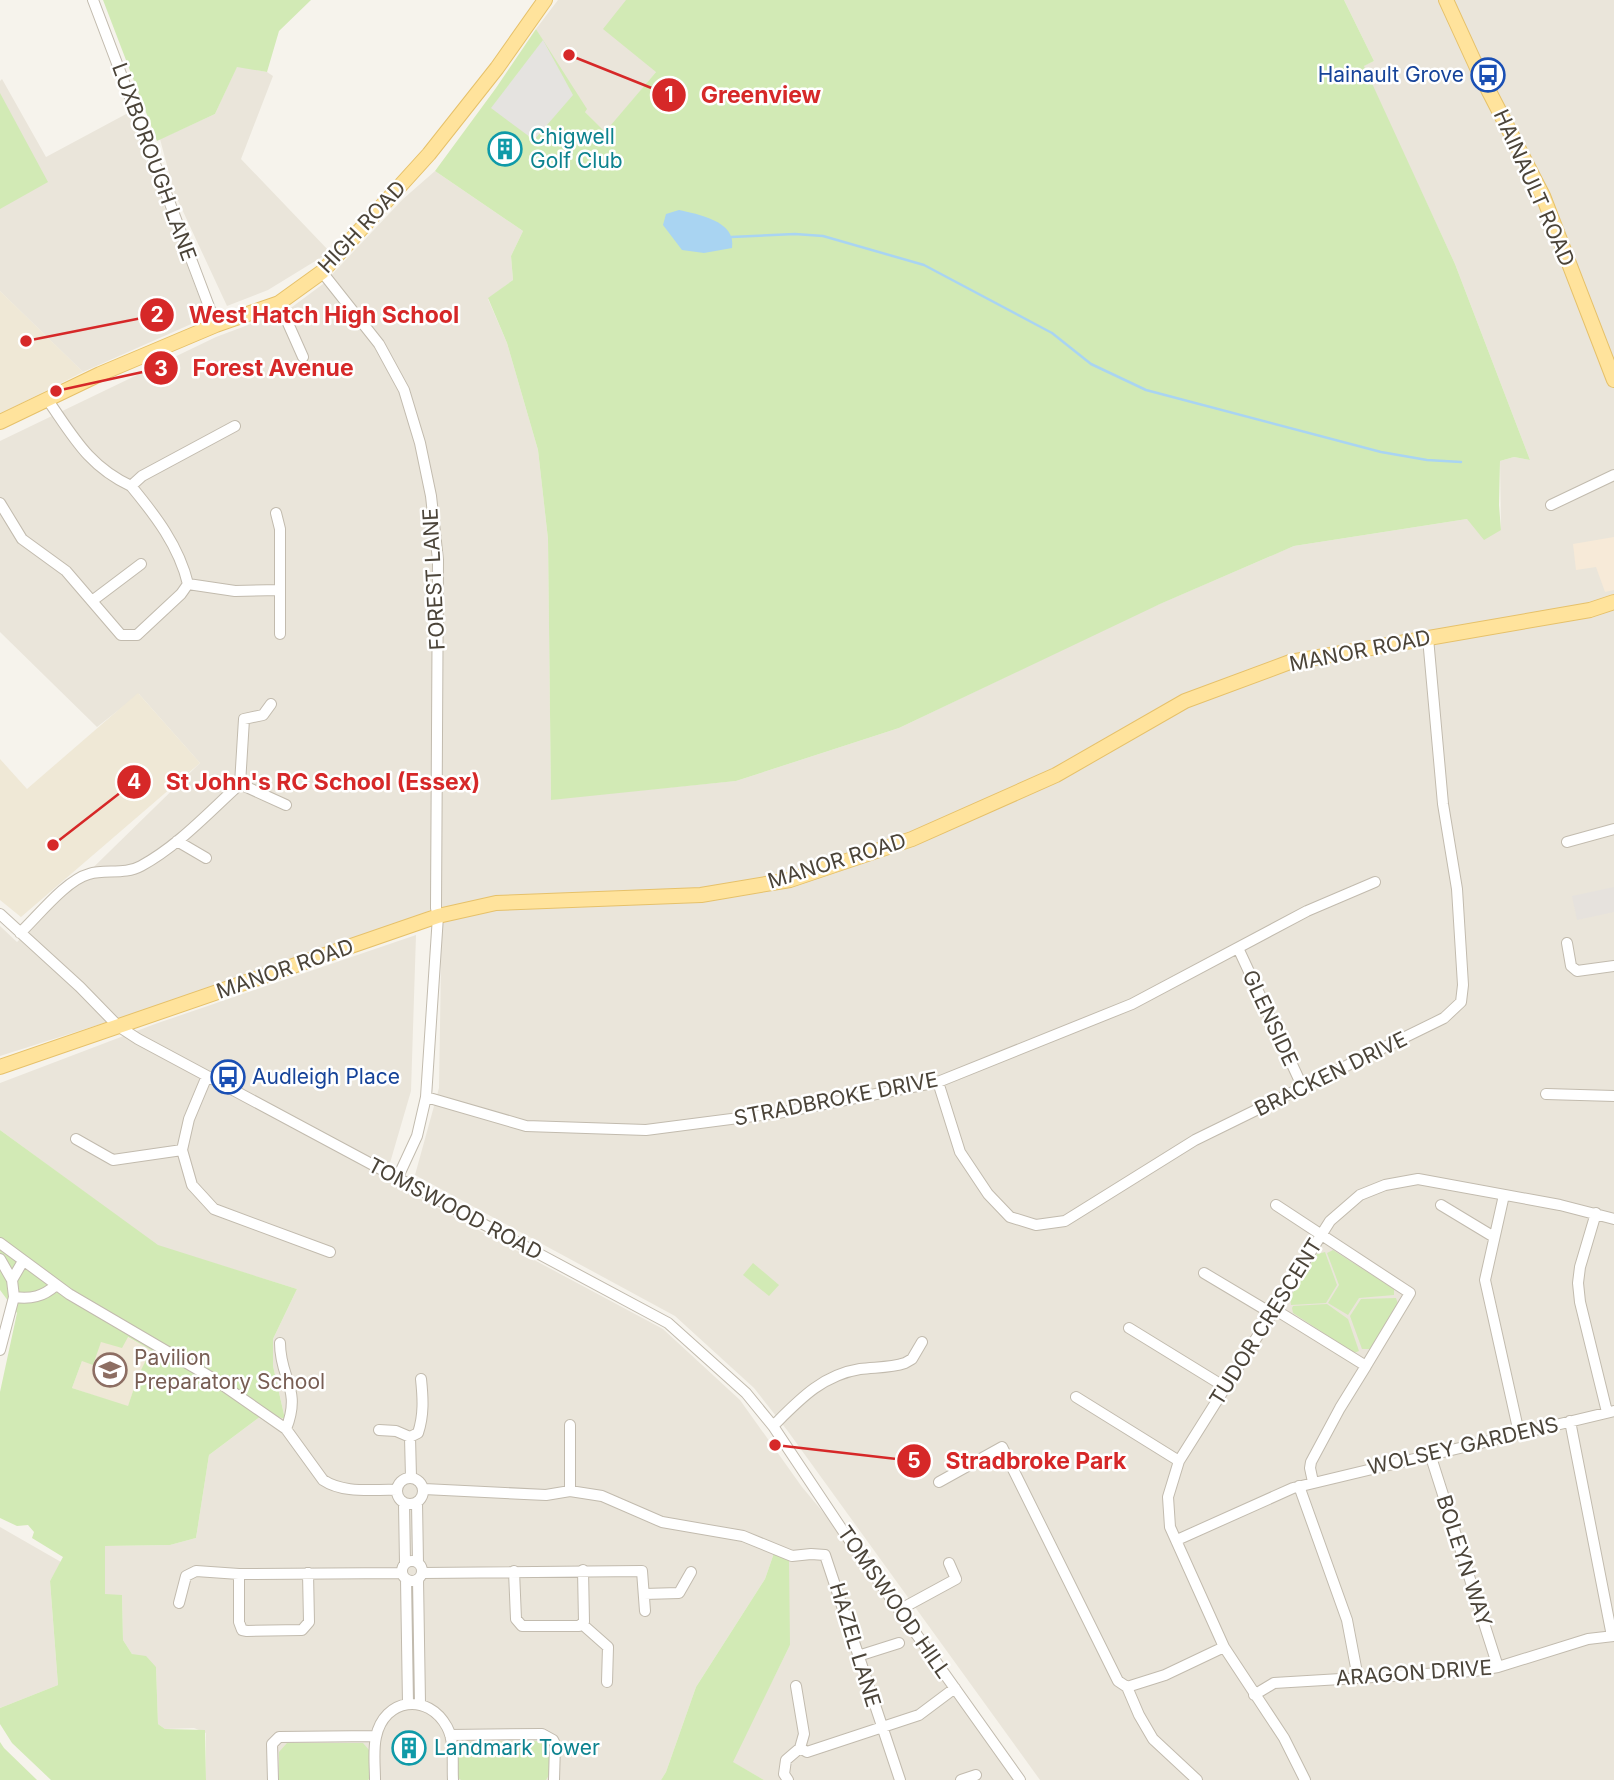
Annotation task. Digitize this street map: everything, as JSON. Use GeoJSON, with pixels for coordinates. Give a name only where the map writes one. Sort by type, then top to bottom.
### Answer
{"type":"FeatureCollection","features":[{"type":"Feature","properties":{"kind":"main road","name":"HIGH ROAD"},"geometry":{"type":"LineString","coordinates":[[0,422],[216,324],[279,303],[322,272],[429,155],[497,68],[545,0]]}},
{"type":"Feature","properties":{"kind":"main road","name":"HAINAULT ROAD"},"geometry":{"type":"LineString","coordinates":[[1446,0],[1479,72],[1543,196],[1614,380]]}},
{"type":"Feature","properties":{"kind":"main road","name":"MANOR ROAD"},"geometry":{"type":"LineString","coordinates":[[0,1067],[438,916],[496,903],[701,895],[790,880],[912,839],[1056,775],[1185,701],[1290,662],[1590,610],[1614,602]]}},
{"type":"Feature","properties":{"kind":"street","name":"LUXBOROUGH LANE"},"geometry":{"type":"LineString","coordinates":[[93,0],[216,324]]}},
{"type":"Feature","properties":{"kind":"street","name":"FOREST LANE"},"geometry":{"type":"LineString","coordinates":[[322,272],[379,344],[404,390],[420,443],[438,561],[438,916],[426,1097],[417,1136],[398,1177]]}},
{"type":"Feature","properties":{"kind":"street"},"geometry":{"type":"LineString","coordinates":[[279,303],[303,357]]}},
{"type":"Feature","properties":{"kind":"street"},"geometry":{"type":"LineString","coordinates":[[0,503],[22,538],[66,571],[121,635],[137,635],[181,594],[188,583],[186,573],[162,524],[131,486],[97,466],[85,454],[47,399]]}},
{"type":"Feature","properties":{"kind":"street"},"geometry":{"type":"LineString","coordinates":[[131,486],[142,476],[235,426]]}},
{"type":"Feature","properties":{"kind":"street"},"geometry":{"type":"LineString","coordinates":[[1551,505],[1614,475]]}},
{"type":"Feature","properties":{"kind":"street"},"geometry":{"type":"LineString","coordinates":[[276,513],[280,529],[280,634]]}},
{"type":"Feature","properties":{"kind":"street"},"geometry":{"type":"LineString","coordinates":[[92,601],[141,564]]}},
{"type":"Feature","properties":{"kind":"street"},"geometry":{"type":"LineString","coordinates":[[188,583],[235,590],[280,590]]}},
{"type":"Feature","properties":{"kind":"street","name":"BRACKEN DRIVE"},"geometry":{"type":"LineString","coordinates":[[938,1082],[960,1152],[988,1194],[1010,1217],[1036,1225],[1065,1221],[1195,1140],[1444,1018],[1461,1002],[1463,985],[1457,889],[1443,804],[1428,638]]}},
{"type":"Feature","properties":{"kind":"street"},"geometry":{"type":"LineString","coordinates":[[20,933],[74,880],[90,873],[115,873],[139,867],[177,841],[240,784],[244,719],[263,715],[271,704]]}},
{"type":"Feature","properties":{"kind":"street"},"geometry":{"type":"LineString","coordinates":[[240,784],[286,805]]}},
{"type":"Feature","properties":{"kind":"street"},"geometry":{"type":"LineString","coordinates":[[1567,842],[1614,829]]}},
{"type":"Feature","properties":{"kind":"street"},"geometry":{"type":"LineString","coordinates":[[177,841],[206,858]]}},
{"type":"Feature","properties":{"kind":"street","name":"STRADBROKE DRIVE"},"geometry":{"type":"LineString","coordinates":[[426,1097],[526,1126],[646,1130],[778,1113],[938,1082],[1132,1004],[1307,911],[1375,882]]}},
{"type":"Feature","properties":{"kind":"street","name":"TOMSWOOD ROAD"},"geometry":{"type":"LineString","coordinates":[[0,914],[80,987],[118,1026],[668,1323],[746,1394],[771,1424]]}},
{"type":"Feature","properties":{"kind":"street"},"geometry":{"type":"LineString","coordinates":[[1567,943],[1571,966],[1577,971],[1614,966]]}},
{"type":"Feature","properties":{"kind":"street","name":"GLENSIDE"},"geometry":{"type":"LineString","coordinates":[[1238,948],[1303,1087]]}},
{"type":"Feature","properties":{"kind":"street"},"geometry":{"type":"LineString","coordinates":[[207,1076],[189,1119],[182,1150],[192,1185],[214,1209],[330,1252]]}},
{"type":"Feature","properties":{"kind":"street"},"geometry":{"type":"LineString","coordinates":[[1546,1094],[1614,1096]]}},
{"type":"Feature","properties":{"kind":"street"},"geometry":{"type":"LineString","coordinates":[[76,1139],[113,1160],[182,1150]]}},
{"type":"Feature","properties":{"kind":"street","name":"TUDOR CRESCENT"},"geometry":{"type":"LineString","coordinates":[[1305,1780],[1284,1738],[1224,1647],[1170,1527],[1168,1497],[1179,1461],[1330,1221],[1360,1195],[1400,1181],[1418,1179],[1597,1213],[1614,1219]]}},
{"type":"Feature","properties":{"kind":"street"},"geometry":{"type":"LineString","coordinates":[[1503,1195],[1485,1280],[1520,1433]]}},
{"type":"Feature","properties":{"kind":"street"},"geometry":{"type":"LineString","coordinates":[[1276,1205],[1410,1293],[1340,1408],[1311,1462],[1313,1482]]}},
{"type":"Feature","properties":{"kind":"street"},"geometry":{"type":"LineString","coordinates":[[1441,1205],[1494,1237]]}},
{"type":"Feature","properties":{"kind":"street"},"geometry":{"type":"LineString","coordinates":[[1597,1213],[1580,1266],[1578,1283],[1580,1302],[1611,1411]]}},
{"type":"Feature","properties":{"kind":"street"},"geometry":{"type":"LineString","coordinates":[[0,1243],[56,1285],[214,1379],[286,1429],[323,1480],[330,1485],[340,1489],[397,1490]]}},
{"type":"Feature","properties":{"kind":"street"},"geometry":{"type":"LineString","coordinates":[[0,1259],[12,1280],[14,1297],[0,1350]]}},
{"type":"Feature","properties":{"kind":"street"},"geometry":{"type":"LineString","coordinates":[[12,1280],[23,1261]]}},
{"type":"Feature","properties":{"kind":"street"},"geometry":{"type":"LineString","coordinates":[[1204,1273],[1366,1366]]}},
{"type":"Feature","properties":{"kind":"street"},"geometry":{"type":"LineString","coordinates":[[14,1297],[42,1296],[56,1285]]}},
{"type":"Feature","properties":{"kind":"street"},"geometry":{"type":"LineString","coordinates":[[1129,1328],[1225,1387]]}},
{"type":"Feature","properties":{"kind":"street"},"geometry":{"type":"LineString","coordinates":[[771,1424],[802,1396],[828,1378],[861,1369],[895,1367],[912,1359],[922,1342]]}},
{"type":"Feature","properties":{"kind":"street"},"geometry":{"type":"LineString","coordinates":[[281,1343],[281,1364],[290,1383],[293,1399],[291,1417],[286,1429]]}},
{"type":"Feature","properties":{"kind":"street"},"geometry":{"type":"LineString","coordinates":[[379,1430],[396,1431],[410,1437],[418,1433],[422,1421],[421,1379]]}},
{"type":"Feature","properties":{"kind":"street"},"geometry":{"type":"LineString","coordinates":[[1076,1397],[1179,1461]]}},
{"type":"Feature","properties":{"kind":"street","name":"WOLSEY GARDENS"},"geometry":{"type":"LineString","coordinates":[[1177,1539],[1299,1486],[1611,1411]]}},
{"type":"Feature","properties":{"kind":"street"},"geometry":{"type":"LineString","coordinates":[[1570,1421],[1613,1636]]}},
{"type":"Feature","properties":{"kind":"street","name":"TOMSWOOD HILL"},"geometry":{"type":"LineString","coordinates":[[771,1424],[1020,1780]]}},
{"type":"Feature","properties":{"kind":"street"},"geometry":{"type":"LineString","coordinates":[[424,1489],[546,1495],[570,1491],[570,1425]]}},
{"type":"Feature","properties":{"kind":"street"},"geometry":{"type":"LineString","coordinates":[[410,1437],[411,1477]]}},
{"type":"Feature","properties":{"kind":"street"},"geometry":{"type":"LineString","coordinates":[[939,1482],[1002,1447],[1118,1681],[1127,1687],[1139,1716],[1153,1739],[1196,1780]]}},
{"type":"Feature","properties":{"kind":"street","name":"BOLEYN WAY"},"geometry":{"type":"LineString","coordinates":[[1430,1454],[1498,1667]]}},
{"type":"Feature","properties":{"kind":"street"},"geometry":{"type":"LineString","coordinates":[[404,1503],[417,1502],[423,1496],[421,1482],[411,1477],[401,1480],[397,1490],[404,1503],[408,1703]]}},
{"type":"Feature","properties":{"kind":"street"},"geometry":{"type":"LineString","coordinates":[[1299,1486],[1347,1620],[1358,1678]]}},
{"type":"Feature","properties":{"kind":"street","name":"HAZEL LANE"},"geometry":{"type":"LineString","coordinates":[[570,1491],[602,1496],[662,1522],[734,1534],[792,1556],[825,1555],[900,1780]]}},
{"type":"Feature","properties":{"kind":"street"},"geometry":{"type":"LineString","coordinates":[[417,1502],[420,1703]]}},
{"type":"Feature","properties":{"kind":"street"},"geometry":{"type":"LineString","coordinates":[[404,1572],[410,1561],[419,1572]]}},
{"type":"Feature","properties":{"kind":"street"},"geometry":{"type":"LineString","coordinates":[[899,1610],[956,1578],[949,1563]]}},
{"type":"Feature","properties":{"kind":"street"},"geometry":{"type":"LineString","coordinates":[[582,1625],[583,1570]]}},
{"type":"Feature","properties":{"kind":"street"},"geometry":{"type":"LineString","coordinates":[[514,1571],[516,1619],[522,1626],[582,1625],[608,1647],[607,1682]]}},
{"type":"Feature","properties":{"kind":"street"},"geometry":{"type":"LineString","coordinates":[[419,1572],[642,1571],[645,1611]]}},
{"type":"Feature","properties":{"kind":"street"},"geometry":{"type":"LineString","coordinates":[[179,1603],[184,1581],[190,1573],[404,1572],[412,1581],[419,1572]]}},
{"type":"Feature","properties":{"kind":"street"},"geometry":{"type":"LineString","coordinates":[[644,1594],[679,1593],[691,1572]]}},
{"type":"Feature","properties":{"kind":"street"},"geometry":{"type":"LineString","coordinates":[[239,1574],[239,1622],[242,1630],[247,1631],[302,1630],[306,1627],[309,1622],[308,1573]]}},
{"type":"Feature","properties":{"kind":"street","name":"ARAGON DRIVE"},"geometry":{"type":"LineString","coordinates":[[1254,1695],[1274,1683],[1498,1667],[1588,1639],[1613,1636]]}},
{"type":"Feature","properties":{"kind":"street"},"geometry":{"type":"LineString","coordinates":[[858,1656],[899,1643]]}},
{"type":"Feature","properties":{"kind":"street"},"geometry":{"type":"LineString","coordinates":[[1127,1687],[1165,1675],[1224,1647]]}},
{"type":"Feature","properties":{"kind":"street"},"geometry":{"type":"LineString","coordinates":[[796,1686],[804,1750]]}},
{"type":"Feature","properties":{"kind":"street"},"geometry":{"type":"LineString","coordinates":[[788,1780],[784,1774],[786,1760],[804,1750],[919,1715],[955,1688]]}},
{"type":"Feature","properties":{"kind":"street"},"geometry":{"type":"LineString","coordinates":[[375,1780],[376,1736],[385,1717],[397,1707],[408,1703],[420,1703],[438,1713],[450,1735],[453,1780]]}},
{"type":"Feature","properties":{"kind":"street"},"geometry":{"type":"LineString","coordinates":[[450,1735],[542,1734],[555,1744],[554,1780]]}},
{"type":"Feature","properties":{"kind":"street"},"geometry":{"type":"LineString","coordinates":[[273,1780],[272,1744],[279,1737],[376,1736]]}},
{"type":"Feature","properties":{"kind":"shaded area"},"geometry":{"type":"Polygon","coordinates":[[[558,0],[711,0],[605,133],[585,112],[536,29],[558,0]]]}},
{"type":"Feature","properties":{"kind":"shaded area"},"geometry":{"type":"Polygon","coordinates":[[[1344,0],[1614,0],[1614,1780],[1040,1780],[754,1388],[675,1316],[415,1175],[439,1088],[442,903],[421,915],[0,1056],[0,926],[17,942],[200,763],[139,694],[97,727],[0,632],[0,441],[216,337],[288,310],[323,284],[403,199],[435,171],[523,231],[511,256],[513,280],[488,299],[507,343],[538,450],[548,539],[551,799],[736,781],[899,728],[1141,612],[1294,546],[1467,519],[1501,530],[1500,461],[1514,457],[1530,460],[1455,264],[1363,66],[1374,61],[1344,0]]]}},
{"type":"Feature","properties":{"kind":"shaded area","name":"Chigwell Golf Club"},"geometry":{"type":"Polygon","coordinates":[[[543,40],[573,95],[534,140],[491,108],[543,40]]]}},
{"type":"Feature","properties":{"kind":"shaded area"},"geometry":{"type":"Polygon","coordinates":[[[237,66],[267,72],[273,76],[241,159],[330,252],[268,290],[227,306],[174,192],[160,139],[215,114],[237,66]]]}},
{"type":"Feature","properties":{"kind":"shaded area"},"geometry":{"type":"Polygon","coordinates":[[[2,79],[46,157],[128,113],[207,317],[83,372],[0,291],[2,79]]]}},
{"type":"Feature","properties":{"kind":"shaded area"},"geometry":{"type":"Polygon","coordinates":[[[0,291],[83,372],[0,414],[0,291]]]}},
{"type":"Feature","properties":{"kind":"shaded area"},"geometry":{"type":"Polygon","coordinates":[[[1614,537],[1614,590],[1605,592],[1596,567],[1576,570],[1573,544],[1614,537]]]}},
{"type":"Feature","properties":{"kind":"shaded area"},"geometry":{"type":"Polygon","coordinates":[[[138,693],[200,763],[21,917],[0,900],[0,759],[27,789],[138,693]]]}},
{"type":"Feature","properties":{"kind":"shaded area"},"geometry":{"type":"Polygon","coordinates":[[[1614,887],[1614,912],[1577,920],[1572,896],[1614,887]]]}},
{"type":"Feature","properties":{"kind":"shaded area"},"geometry":{"type":"Polygon","coordinates":[[[416,935],[411,1091],[385,1180],[663,1329],[740,1400],[802,1487],[843,1536],[1014,1780],[764,1780],[732,1762],[790,1645],[774,1553],[765,1579],[696,1687],[661,1780],[206,1780],[206,1733],[194,1728],[165,1729],[158,1724],[156,1667],[132,1654],[123,1640],[122,1595],[105,1595],[105,1546],[170,1545],[196,1538],[209,1455],[265,1413],[285,1419],[273,1366],[273,1339],[297,1289],[158,1246],[0,1130],[0,1083],[155,1024],[416,935]]]}},
{"type":"Feature","properties":{"kind":"shaded area","name":"Pavilion Preparatory School"},"geometry":{"type":"Polygon","coordinates":[[[127,1337],[152,1350],[138,1376],[128,1407],[72,1388],[82,1361],[101,1342],[127,1337]]]}},
{"type":"Feature","properties":{"kind":"shaded area"},"geometry":{"type":"Polygon","coordinates":[[[0,1527],[61,1562],[50,1581],[58,1685],[0,1708],[0,1527]]]}},
{"type":"Feature","properties":{"kind":"green space"},"geometry":{"type":"Polygon","coordinates":[[[103,0],[311,0],[279,31],[267,72],[237,67],[215,114],[157,141],[103,0]]]}},
{"type":"Feature","properties":{"kind":"green space","name":"Chigwell Golf Club"},"geometry":{"type":"Polygon","coordinates":[[[626,0],[1344,0],[1374,61],[1364,66],[1455,264],[1530,460],[1514,457],[1500,461],[1501,530],[1484,540],[1467,519],[1294,546],[1160,604],[899,728],[736,781],[551,800],[548,539],[538,450],[507,343],[488,298],[513,280],[511,256],[523,231],[435,171],[536,29],[587,109],[585,112],[605,132],[656,72],[603,29],[626,0]]]}},
{"type":"Feature","properties":{"kind":"green space"},"geometry":{"type":"Polygon","coordinates":[[[0,93],[48,182],[0,209],[0,93]]]}},
{"type":"Feature","properties":{"kind":"green space"},"geometry":{"type":"Polygon","coordinates":[[[0,1130],[158,1245],[297,1289],[273,1339],[273,1366],[285,1419],[265,1413],[209,1455],[196,1538],[170,1545],[105,1546],[105,1594],[122,1595],[123,1640],[132,1654],[146,1656],[156,1667],[158,1724],[165,1729],[205,1730],[206,1780],[51,1780],[12,1743],[0,1724],[0,1708],[58,1685],[50,1581],[63,1557],[32,1538],[34,1532],[28,1525],[17,1526],[0,1518],[0,1392],[17,1313],[0,1290],[0,1130]],[[128,1337],[122,1348],[101,1342],[93,1365],[82,1361],[72,1388],[128,1406],[138,1376],[151,1350],[128,1337]]]}},
{"type":"Feature","properties":{"kind":"green space"},"geometry":{"type":"Polygon","coordinates":[[[1333,1250],[1394,1289],[1394,1295],[1359,1298],[1348,1315],[1328,1303],[1339,1285],[1327,1253],[1333,1250]]]}},
{"type":"Feature","properties":{"kind":"green space"},"geometry":{"type":"Polygon","coordinates":[[[1325,1252],[1337,1285],[1326,1303],[1291,1305],[1290,1297],[1317,1254],[1325,1252]]]}},
{"type":"Feature","properties":{"kind":"green space"},"geometry":{"type":"Polygon","coordinates":[[[753,1263],[779,1285],[769,1296],[743,1275],[753,1263]]]}},
{"type":"Feature","properties":{"kind":"green space"},"geometry":{"type":"Polygon","coordinates":[[[1396,1298],[1398,1304],[1370,1349],[1362,1349],[1350,1316],[1361,1299],[1396,1298]]]}},
{"type":"Feature","properties":{"kind":"green space"},"geometry":{"type":"Polygon","coordinates":[[[1327,1304],[1348,1319],[1359,1351],[1354,1353],[1293,1313],[1292,1308],[1327,1304]]]}},
{"type":"Feature","properties":{"kind":"green space"},"geometry":{"type":"Polygon","coordinates":[[[774,1553],[789,1560],[790,1645],[733,1762],[764,1780],[661,1780],[696,1687],[765,1579],[774,1553]]]}},
{"type":"Feature","properties":{"kind":"green space"},"geometry":{"type":"Polygon","coordinates":[[[541,1741],[549,1747],[549,1775],[546,1780],[458,1778],[457,1748],[465,1742],[541,1741]]]}},
{"type":"Feature","properties":{"kind":"green space"},"geometry":{"type":"Polygon","coordinates":[[[0,1742],[4,1748],[37,1780],[0,1780],[0,1742]]]}},
{"type":"Feature","properties":{"kind":"green space"},"geometry":{"type":"Polygon","coordinates":[[[287,1743],[363,1743],[369,1750],[370,1778],[279,1780],[279,1752],[287,1743]]]}},
{"type":"Feature","properties":{"kind":"water"},"geometry":{"type":"Polygon","coordinates":[[[679,210],[722,225],[732,239],[732,248],[704,253],[682,250],[663,225],[666,214],[679,210]]]}},
{"type":"Feature","properties":{"kind":"waterway"},"geometry":{"type":"LineString","coordinates":[[731,237],[795,234],[823,236],[924,265],[1052,333],[1091,364],[1146,390],[1381,452],[1427,460],[1461,462]]}},
{"type":"Feature","properties":{"kind":"place","name":"Greenview"},"geometry":{"type":"Point","coordinates":[569,55]}},
{"type":"Feature","properties":{"kind":"place","name":"Hainault Grove"},"geometry":{"type":"Point","coordinates":[1488,75]}},
{"type":"Feature","properties":{"kind":"place","name":"Chigwell Golf Club"},"geometry":{"type":"Point","coordinates":[505,149]}},
{"type":"Feature","properties":{"kind":"place","name":"West Hatch High School"},"geometry":{"type":"Point","coordinates":[26,341]}},
{"type":"Feature","properties":{"kind":"place","name":"Forest Avenue"},"geometry":{"type":"Point","coordinates":[56,391]}},
{"type":"Feature","properties":{"kind":"place","name":"St John's RC School (Essex)"},"geometry":{"type":"Point","coordinates":[53,845]}},
{"type":"Feature","properties":{"kind":"place","name":"Audleigh Place"},"geometry":{"type":"Point","coordinates":[228,1077]}},
{"type":"Feature","properties":{"kind":"place","name":"Pavilion Preparatory School"},"geometry":{"type":"Point","coordinates":[110,1370]}},
{"type":"Feature","properties":{"kind":"place","name":"Stradbroke Park"},"geometry":{"type":"Point","coordinates":[775,1445]}},
{"type":"Feature","properties":{"kind":"place","name":"Landmark Tower"},"geometry":{"type":"Point","coordinates":[409,1748]}}]}
